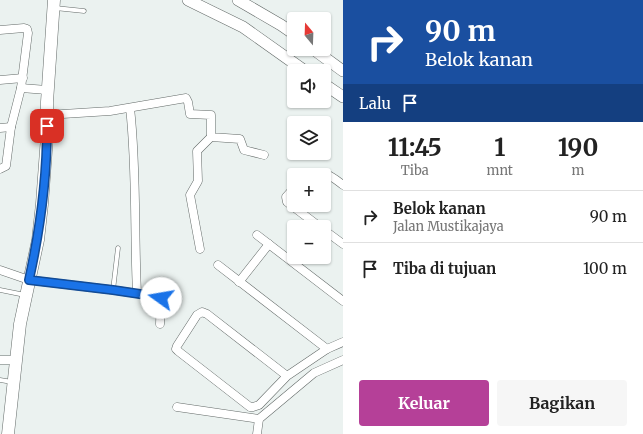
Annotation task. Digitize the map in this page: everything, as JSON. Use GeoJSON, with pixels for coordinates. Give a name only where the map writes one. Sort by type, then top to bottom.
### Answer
{"type":"FeatureCollection","features":[{"type":"Feature","properties":{"kind":"main road"},"geometry":{"type":"LineString","coordinates":[[8,434],[20,324],[38,240],[42,204],[47,137],[47,90],[53,4]]}},
{"type":"Feature","properties":{"kind":"street"},"geometry":{"type":"LineString","coordinates":[[188,0],[243,27],[296,64]]}},
{"type":"Feature","properties":{"kind":"street"},"geometry":{"type":"LineString","coordinates":[[238,0],[287,29]]}},
{"type":"Feature","properties":{"kind":"street"},"geometry":{"type":"LineString","coordinates":[[0,30],[27,29],[21,88],[11,127],[6,166],[0,169]]}},
{"type":"Feature","properties":{"kind":"street"},"geometry":{"type":"LineString","coordinates":[[323,56],[343,71]]}},
{"type":"Feature","properties":{"kind":"street"},"geometry":{"type":"LineString","coordinates":[[0,80],[22,78]]}},
{"type":"Feature","properties":{"kind":"street"},"geometry":{"type":"LineString","coordinates":[[21,88],[47,90]]}},
{"type":"Feature","properties":{"kind":"street"},"geometry":{"type":"LineString","coordinates":[[331,89],[343,97]]}},
{"type":"Feature","properties":{"kind":"street"},"geometry":{"type":"LineString","coordinates":[[47,115],[81,114],[130,108],[186,98],[190,114],[211,114],[211,136],[197,151],[198,180],[190,195],[200,249]]}},
{"type":"Feature","properties":{"kind":"street"},"geometry":{"type":"LineString","coordinates":[[130,108],[134,153],[134,242],[137,293]]}},
{"type":"Feature","properties":{"kind":"street"},"geometry":{"type":"LineString","coordinates":[[0,128],[11,127]]}},
{"type":"Feature","properties":{"kind":"street"},"geometry":{"type":"LineString","coordinates":[[211,136],[240,139],[244,150],[264,155]]}},
{"type":"Feature","properties":{"kind":"street"},"geometry":{"type":"LineString","coordinates":[[331,176],[343,185]]}},
{"type":"Feature","properties":{"kind":"street"},"geometry":{"type":"LineString","coordinates":[[300,212],[311,220]]}},
{"type":"Feature","properties":{"kind":"street"},"geometry":{"type":"LineString","coordinates":[[257,235],[343,301]]}},
{"type":"Feature","properties":{"kind":"street"},"geometry":{"type":"LineString","coordinates":[[331,235],[343,244]]}},
{"type":"Feature","properties":{"kind":"street"},"geometry":{"type":"LineString","coordinates":[[239,282],[269,244]]}},
{"type":"Feature","properties":{"kind":"street"},"geometry":{"type":"LineString","coordinates":[[218,265],[327,349]]}},
{"type":"Feature","properties":{"kind":"street"},"geometry":{"type":"LineString","coordinates":[[0,270],[29,280],[161,297],[160,324]]}},
{"type":"Feature","properties":{"kind":"street"},"geometry":{"type":"LineString","coordinates":[[287,376],[207,314],[202,312],[197,315],[176,349],[250,407],[253,407],[259,405],[287,376],[327,349],[343,342]]}},
{"type":"Feature","properties":{"kind":"street"},"geometry":{"type":"LineString","coordinates":[[0,360],[16,360]]}},
{"type":"Feature","properties":{"kind":"street"},"geometry":{"type":"LineString","coordinates":[[257,434],[259,419],[314,373],[343,360]]}},
{"type":"Feature","properties":{"kind":"street"},"geometry":{"type":"LineString","coordinates":[[177,408],[259,419]]}},
{"type":"Feature","properties":{"kind":"lane"},"geometry":{"type":"LineString","coordinates":[[53,4],[59,7],[84,11]]}},
{"type":"Feature","properties":{"kind":"lane"},"geometry":{"type":"LineString","coordinates":[[113,290],[118,248]]}},
{"type":"Feature","properties":{"kind":"lane"},"geometry":{"type":"LineString","coordinates":[[0,290],[26,295]]}},
{"type":"Feature","properties":{"kind":"lane"},"geometry":{"type":"LineString","coordinates":[[0,380],[14,382]]}},
{"type":"Feature","properties":{"kind":"route"},"geometry":{"type":"LineString","coordinates":[[47,126],[38,240],[29,280],[137,293],[161,298]]}}]}
